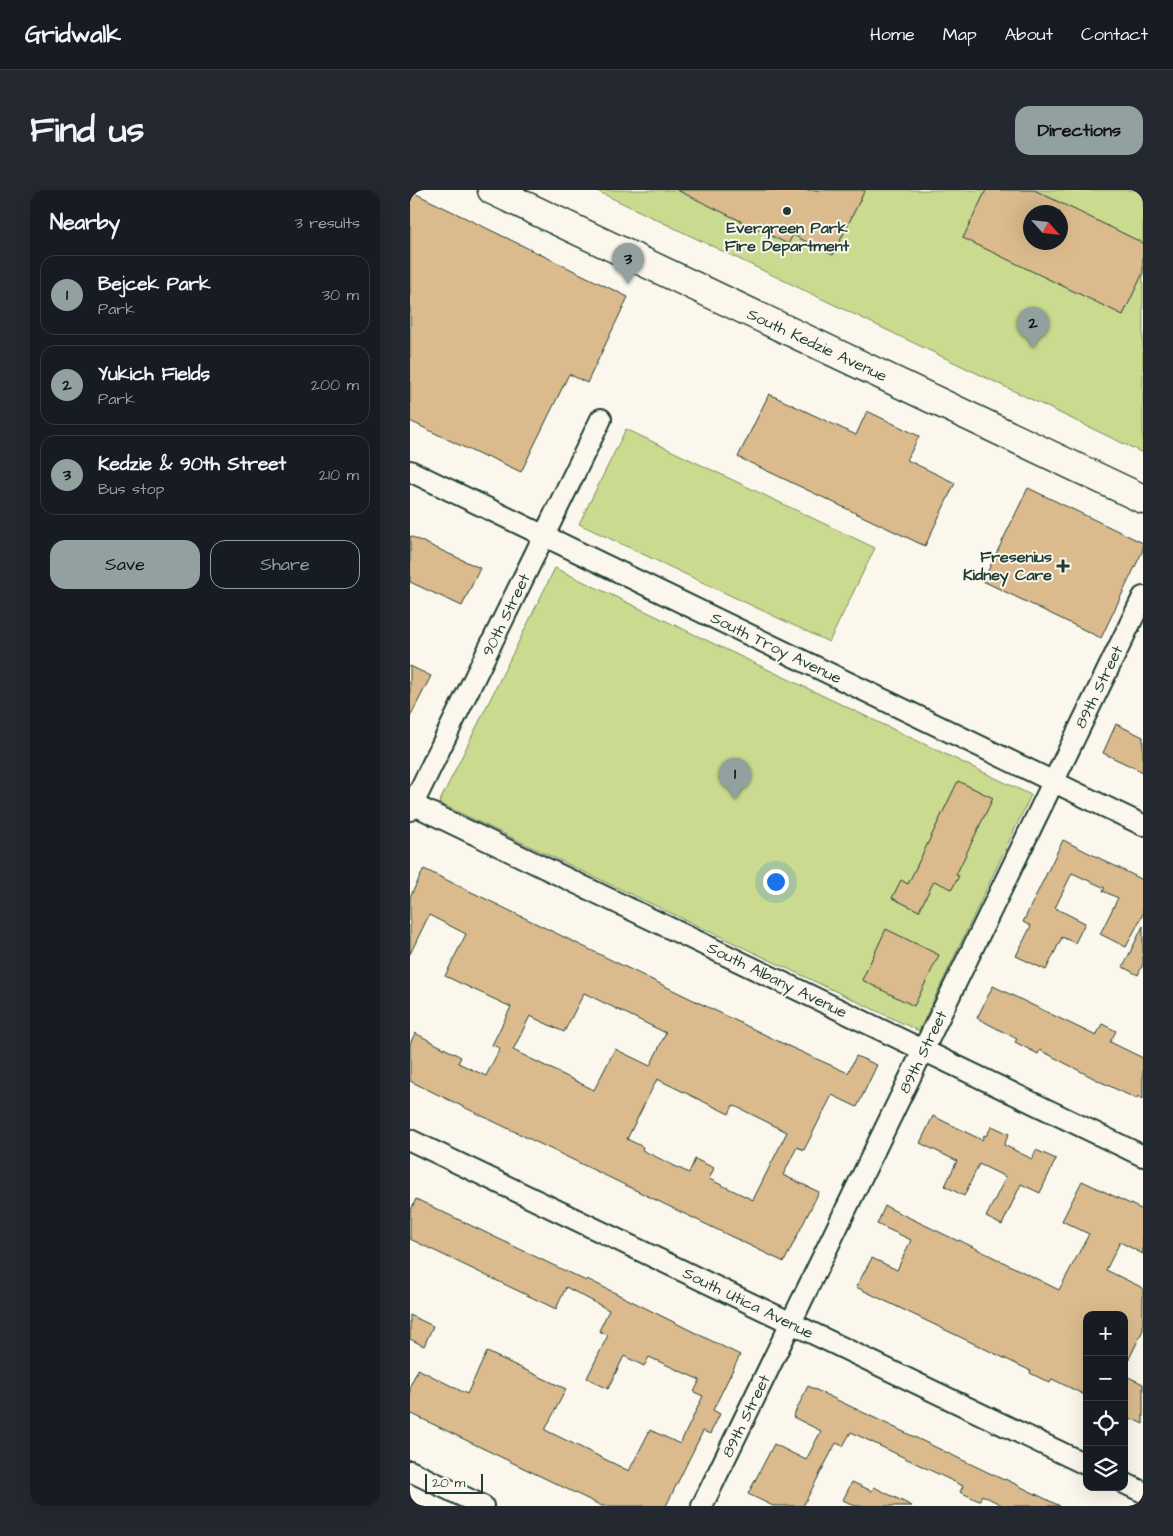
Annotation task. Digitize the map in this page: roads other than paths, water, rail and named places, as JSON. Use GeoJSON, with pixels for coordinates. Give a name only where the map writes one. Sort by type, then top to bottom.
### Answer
{"type":"FeatureCollection","features":[{"type":"Feature","properties":{"kind":"main road","name":"South Kedzie Avenue"},"geometry":{"type":"LineString","coordinates":[[492,190],[1143,499]]}},
{"type":"Feature","properties":{"kind":"street","name":"90th Street"},"geometry":{"type":"LineString","coordinates":[[411,806],[602,419]]}},
{"type":"Feature","properties":{"kind":"street","name":"South Troy Avenue"},"geometry":{"type":"LineString","coordinates":[[410,471],[1143,825]]}},
{"type":"Feature","properties":{"kind":"street","name":"89th Street"},"geometry":{"type":"LineString","coordinates":[[702,1506],[1143,597]]}},
{"type":"Feature","properties":{"kind":"street","name":"South Albany Avenue"},"geometry":{"type":"LineString","coordinates":[[411,806],[1143,1156]]}},
{"type":"Feature","properties":{"kind":"street","name":"South Utica Avenue"},"geometry":{"type":"LineString","coordinates":[[410,1140],[1083,1463]]}},
{"type":"Feature","properties":{"kind":"street"},"geometry":{"type":"LineString","coordinates":[[410,1471],[483,1506]]}},
{"type":"Feature","properties":{"kind":"street"},"geometry":{"type":"LineString","coordinates":[[1128,1485],[1143,1492]]}},
{"type":"Feature","properties":{"kind":"place","name":"Evergreen Park Fire Department"},"geometry":{"type":"Point","coordinates":[787,211]}},
{"type":"Feature","properties":{"kind":"place","name":"Kedzie & 90th Street"},"geometry":{"type":"Point","coordinates":[628,284]}},
{"type":"Feature","properties":{"kind":"place","name":"Yukich Fields"},"geometry":{"type":"Point","coordinates":[1033,348]}},
{"type":"Feature","properties":{"kind":"place","name":"Fresenius Kidney Care"},"geometry":{"type":"Point","coordinates":[1063,566]}},
{"type":"Feature","properties":{"kind":"place","name":"Bejcek Park"},"geometry":{"type":"Point","coordinates":[735,799]}}]}
